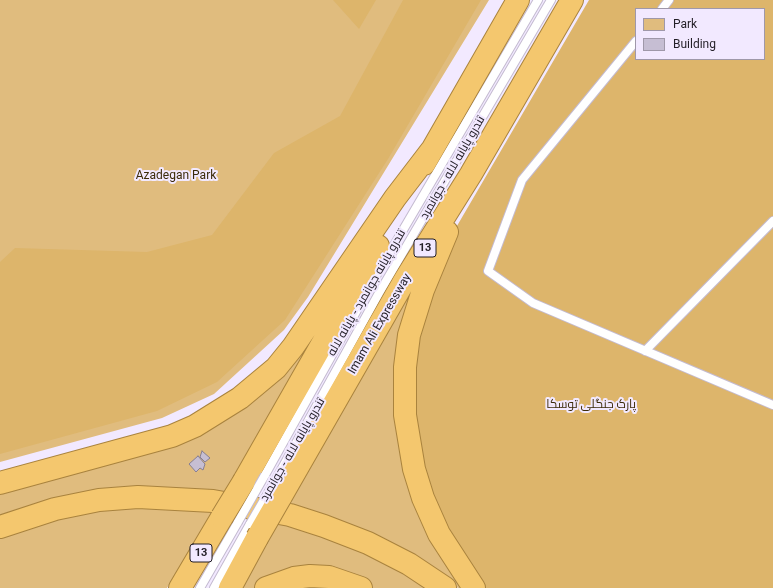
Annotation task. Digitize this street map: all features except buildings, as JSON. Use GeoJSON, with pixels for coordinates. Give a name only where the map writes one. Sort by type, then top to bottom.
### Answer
{"type":"FeatureCollection","features":[{"type":"Feature","properties":{"kind":"highway","name":"13"},"geometry":{"type":"LineString","coordinates":[[180,588],[230,520],[244,481],[518,0]]}},
{"type":"Feature","properties":{"kind":"highway","name":"Imam Ali Expressway"},"geometry":{"type":"LineString","coordinates":[[230,588],[254,531],[277,489],[471,174],[572,0]]}},
{"type":"Feature","properties":{"kind":"highway"},"geometry":{"type":"LineString","coordinates":[[0,483],[172,436],[195,426],[218,413],[246,394],[276,368],[293,347],[395,198],[431,151]]}},
{"type":"Feature","properties":{"kind":"highway"},"geometry":{"type":"LineString","coordinates":[[471,174],[415,314],[409,335],[404,390],[408,441],[414,469],[423,498],[439,534],[474,588]]}},
{"type":"Feature","properties":{"kind":"highway"},"geometry":{"type":"LineString","coordinates":[[0,527],[55,509],[99,500],[145,497],[214,501],[290,515],[324,526],[382,550],[409,564],[445,588]]}},
{"type":"Feature","properties":{"kind":"highway"},"geometry":{"type":"LineString","coordinates":[[266,588],[294,578],[310,576],[329,577],[361,588]]}},
{"type":"Feature","properties":{"kind":"lane","name":"تندرو پایانه جوانمرد - پایانه لاله"},"geometry":{"type":"LineString","coordinates":[[200,588],[230,520],[264,475],[376,276],[538,0]]}},
{"type":"Feature","properties":{"kind":"lane","name":"تندرو پایانه لاله - جوانمرد"},"geometry":{"type":"LineString","coordinates":[[277,489],[379,293],[551,0]]}},
{"type":"Feature","properties":{"kind":"lane"},"geometry":{"type":"LineString","coordinates":[[663,8],[669,0]]}},
{"type":"Feature","properties":{"kind":"lane"},"geometry":{"type":"LineString","coordinates":[[635,42],[522,180],[488,271],[533,302],[773,405]]}},
{"type":"Feature","properties":{"kind":"lane"},"geometry":{"type":"LineString","coordinates":[[645,351],[773,221]]}},
{"type":"Feature","properties":{"kind":"lane"},"geometry":{"type":"LineString","coordinates":[[214,588],[254,531]]}},
{"type":"Feature","properties":{"kind":"green space","name":"Azadegan Park"},"geometry":{"type":"Polygon","coordinates":[[[0,0],[489,0],[308,297],[284,330],[214,394],[162,418],[0,462],[0,0]]]}},
{"type":"Feature","properties":{"kind":"green space"},"geometry":{"type":"Polygon","coordinates":[[[333,0],[376,0],[359,29],[333,0]]]}},
{"type":"Feature","properties":{"kind":"green space"},"geometry":{"type":"Polygon","coordinates":[[[403,0],[481,0],[388,159],[285,320],[217,382],[157,411],[0,454],[0,262],[15,248],[147,252],[212,235],[274,153],[340,116],[403,0]]]}},
{"type":"Feature","properties":{"kind":"green space","name":"پارک جنگلی توسکا"},"geometry":{"type":"Polygon","coordinates":[[[589,0],[773,0],[773,588],[479,588],[467,572],[414,454],[409,366],[447,243],[589,0]]]}},
{"type":"Feature","properties":{"kind":"green space"},"geometry":{"type":"Polygon","coordinates":[[[424,266],[469,588],[458,588],[408,555],[286,508],[424,266]]]}},
{"type":"Feature","properties":{"kind":"green space"},"geometry":{"type":"Polygon","coordinates":[[[348,277],[224,496],[0,519],[0,491],[212,424],[348,277]]]}},
{"type":"Feature","properties":{"kind":"green space"},"geometry":{"type":"Polygon","coordinates":[[[106,507],[216,509],[167,588],[0,588],[0,534],[106,507]]]}},
{"type":"Feature","properties":{"kind":"green space"},"geometry":{"type":"Polygon","coordinates":[[[280,520],[357,545],[433,588],[373,588],[358,579],[262,588],[242,588],[280,520]]]}}]}
